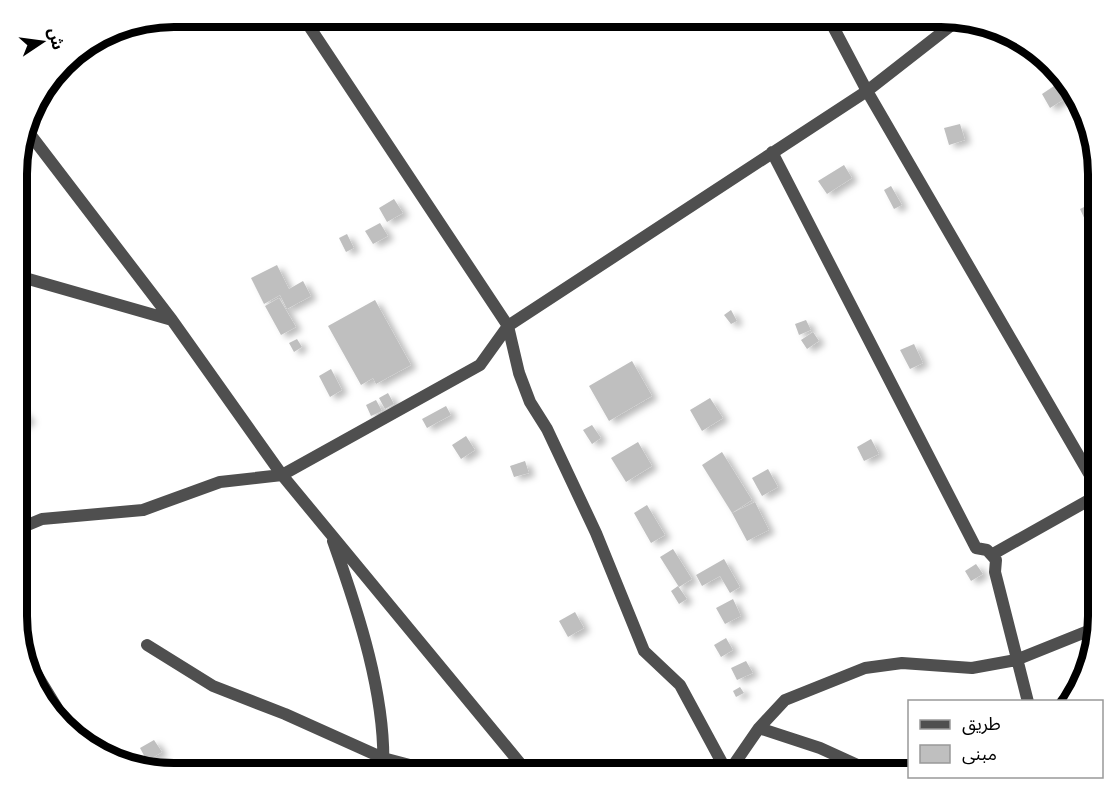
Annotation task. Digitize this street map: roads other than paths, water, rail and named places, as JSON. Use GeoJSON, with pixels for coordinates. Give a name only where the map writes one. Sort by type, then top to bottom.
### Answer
{"type":"FeatureCollection","features":[{"type":"Feature","properties":{"kind":"street"},"geometry":{"type":"LineString","coordinates":[[310,27],[508,326],[519,373],[530,402],[547,429],[596,533],[644,651],[680,685],[722,763]]}},
{"type":"Feature","properties":{"kind":"street"},"geometry":{"type":"LineString","coordinates":[[833,27],[867,91],[1088,472]]}},
{"type":"Feature","properties":{"kind":"street"},"geometry":{"type":"LineString","coordinates":[[27,525],[42,519],[143,510],[220,482],[282,475],[480,365],[508,326],[867,91],[949,27]]}},
{"type":"Feature","properties":{"kind":"street"},"geometry":{"type":"LineString","coordinates":[[32,137],[172,320],[282,475],[520,763]]}},
{"type":"Feature","properties":{"kind":"street"},"geometry":{"type":"LineString","coordinates":[[772,152],[976,549],[993,554],[1088,501]]}},
{"type":"Feature","properties":{"kind":"street"},"geometry":{"type":"LineString","coordinates":[[27,279],[172,320]]}},
{"type":"Feature","properties":{"kind":"street"},"geometry":{"type":"LineString","coordinates":[[330,532],[359,618],[374,682],[383,763]]}},
{"type":"Feature","properties":{"kind":"street"},"geometry":{"type":"LineString","coordinates":[[993,554],[996,560],[995,572],[1027,700]]}},
{"type":"Feature","properties":{"kind":"street"},"geometry":{"type":"LineString","coordinates":[[734,763],[759,728],[785,700],[865,668],[902,663],[972,668],[1016,660],[1087,631]]}},
{"type":"Feature","properties":{"kind":"street"},"geometry":{"type":"LineString","coordinates":[[147,645],[213,686],[285,714],[383,758],[402,763]]}},
{"type":"Feature","properties":{"kind":"street"},"geometry":{"type":"LineString","coordinates":[[759,728],[820,748],[853,763]]}}]}
